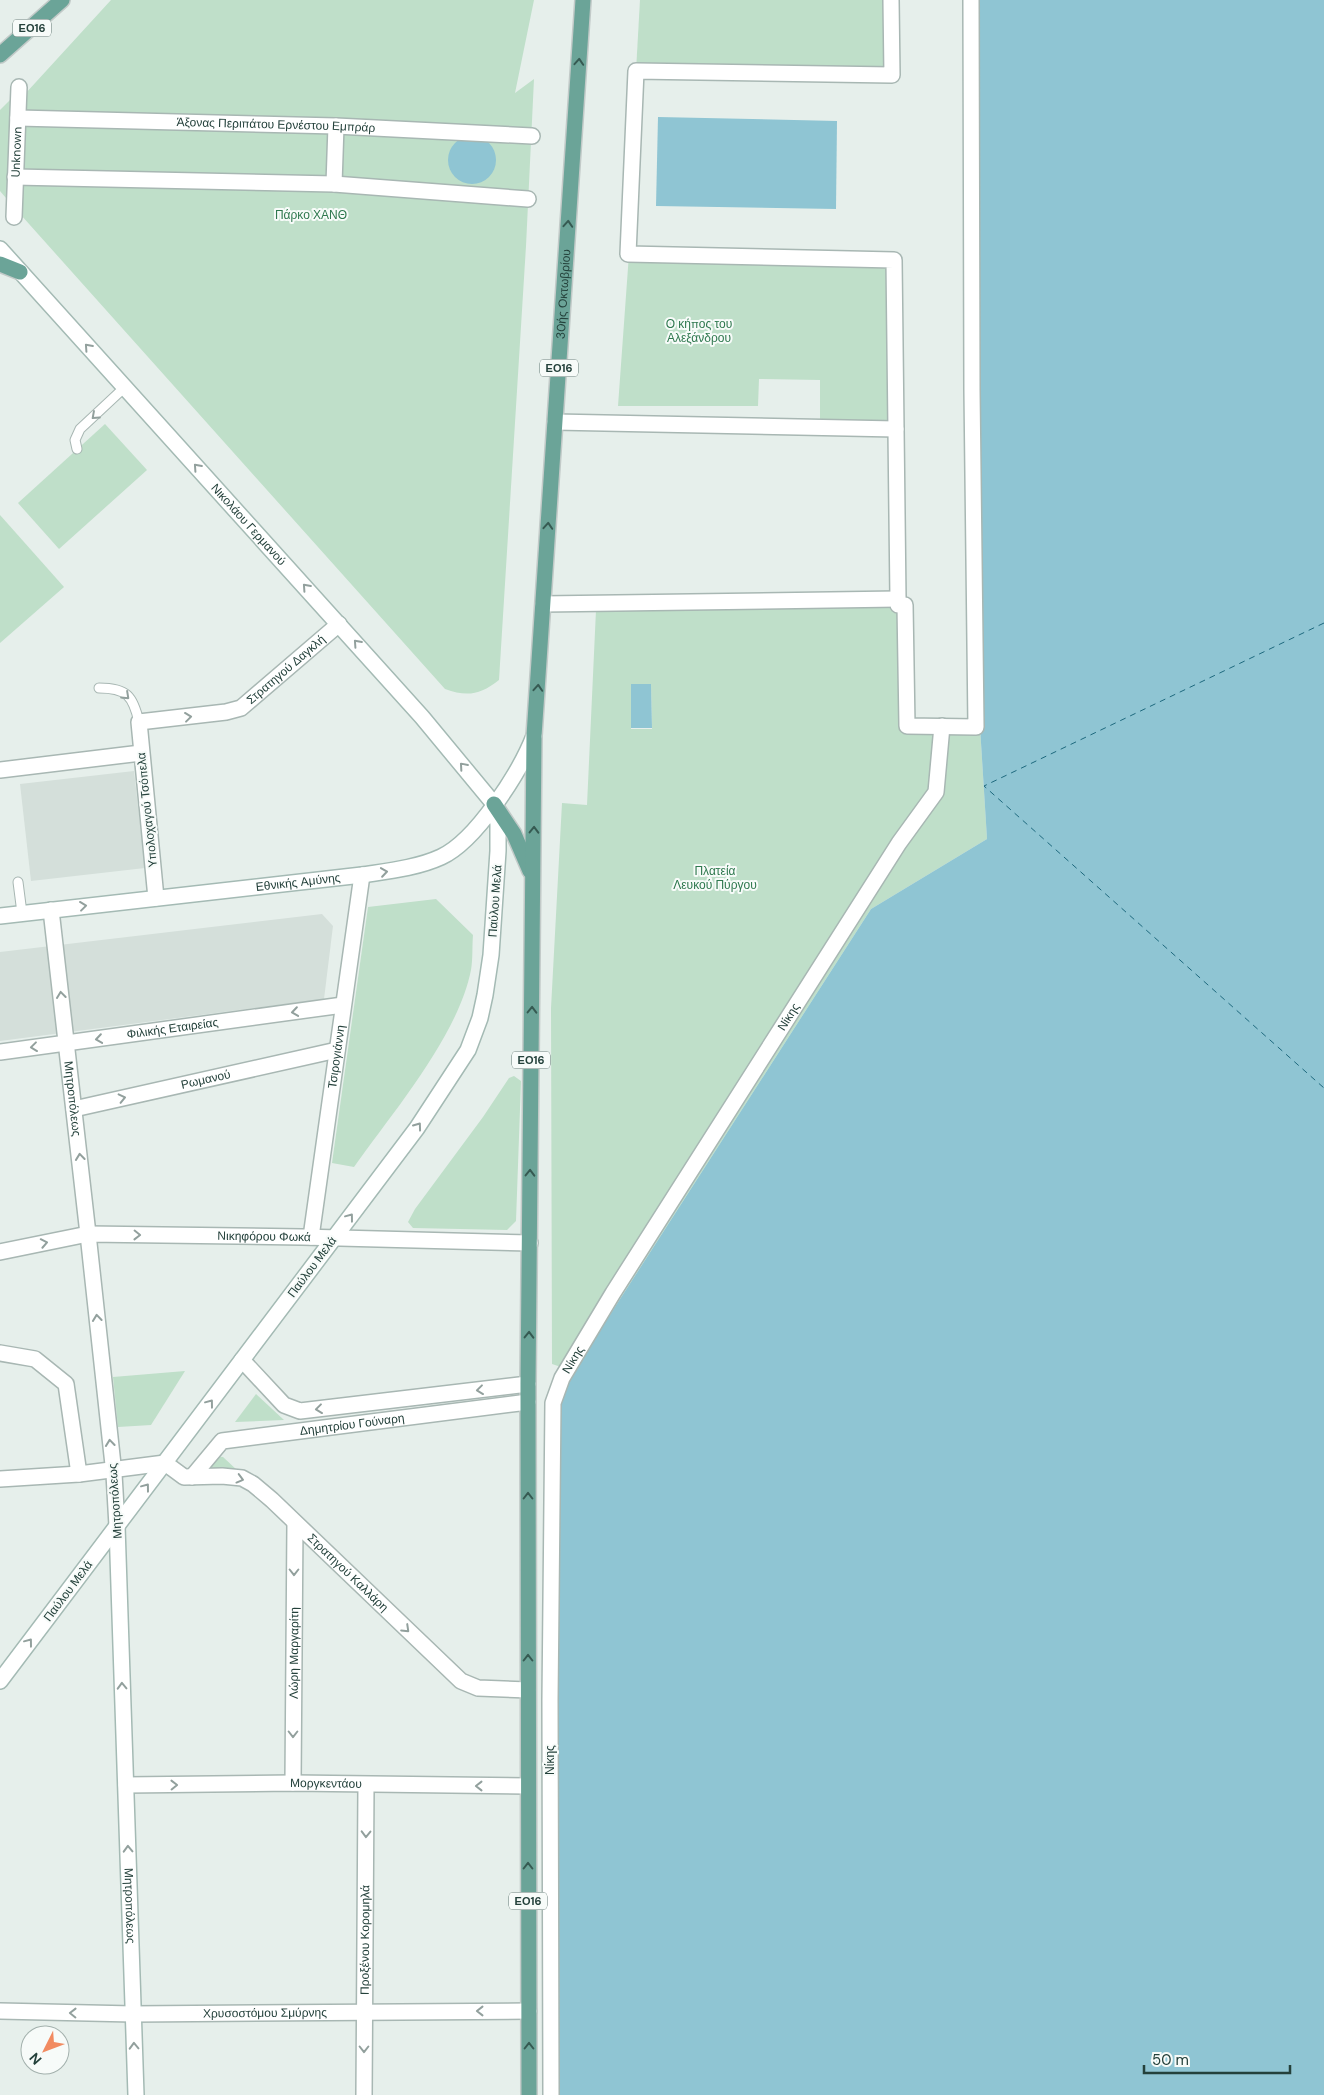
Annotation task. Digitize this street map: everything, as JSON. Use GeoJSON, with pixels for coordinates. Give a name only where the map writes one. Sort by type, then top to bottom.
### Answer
{"type":"FeatureCollection","features":[{"type":"Feature","properties":{"kind":"main road","name":"ΕΟ16"},"geometry":{"type":"LineString","coordinates":[[0,55],[62,0]]}},
{"type":"Feature","properties":{"kind":"main road","name":"30ής Οκτωβρίου"},"geometry":{"type":"LineString","coordinates":[[534,736],[583,0]]}},
{"type":"Feature","properties":{"kind":"main road"},"geometry":{"type":"LineString","coordinates":[[0,45],[24,35]]}},
{"type":"Feature","properties":{"kind":"main road"},"geometry":{"type":"LineString","coordinates":[[0,264],[20,272]]}},
{"type":"Feature","properties":{"kind":"main road","name":"Νίκης"},"geometry":{"type":"LineString","coordinates":[[529,2095],[527,1786],[528,1384],[534,736]]}},
{"type":"Feature","properties":{"kind":"main road"},"geometry":{"type":"LineString","coordinates":[[494,804],[518,842],[533,880]]}},
{"type":"Feature","properties":{"kind":"street"},"geometry":{"type":"LineString","coordinates":[[891,0],[892,75],[636,71],[628,254],[894,260],[898,605],[905,605],[907,726],[976,727],[972,399],[971,0]]}},
{"type":"Feature","properties":{"kind":"street","name":"Unknown"},"geometry":{"type":"LineString","coordinates":[[14,217],[19,87]]}},
{"type":"Feature","properties":{"kind":"street","name":"Άξονας Περιπάτου Ερνέστου Εμπράρ"},"geometry":{"type":"LineString","coordinates":[[18,118],[336,126],[532,136]]}},
{"type":"Feature","properties":{"kind":"street"},"geometry":{"type":"LineString","coordinates":[[334,184],[336,126]]}},
{"type":"Feature","properties":{"kind":"street"},"geometry":{"type":"LineString","coordinates":[[15,177],[334,184],[528,199]]}},
{"type":"Feature","properties":{"kind":"street","name":"Νικολάου Γερμανού"},"geometry":{"type":"LineString","coordinates":[[0,249],[422,717],[494,804]]}},
{"type":"Feature","properties":{"kind":"street"},"geometry":{"type":"LineString","coordinates":[[555,422],[896,429]]}},
{"type":"Feature","properties":{"kind":"street"},"geometry":{"type":"LineString","coordinates":[[543,604],[898,599]]}},
{"type":"Feature","properties":{"kind":"street","name":"Στρατηγού Δαγκλή"},"geometry":{"type":"LineString","coordinates":[[139,722],[226,712],[241,708],[339,624]]}},
{"type":"Feature","properties":{"kind":"street","name":"Υπολοχαγού Τσόπελα"},"geometry":{"type":"LineString","coordinates":[[139,722],[156,898]]}},
{"type":"Feature","properties":{"kind":"street","name":"Νίκης"},"geometry":{"type":"LineString","coordinates":[[551,2095],[550,1700],[553,1403],[562,1378],[613,1293],[894,851],[936,792],[942,726]]}},
{"type":"Feature","properties":{"kind":"street","name":"Εθνικής Αμύνης"},"geometry":{"type":"LineString","coordinates":[[0,916],[362,875],[409,867],[442,857],[465,840],[494,804],[520,764],[534,736]]}},
{"type":"Feature","properties":{"kind":"street"},"geometry":{"type":"LineString","coordinates":[[0,770],[141,753]]}},
{"type":"Feature","properties":{"kind":"street","name":"Παύλου Μελά"},"geometry":{"type":"LineString","coordinates":[[0,1681],[435,1103],[459,1067],[474,1034],[485,995],[491,955],[498,851],[498,824],[494,804]]}},
{"type":"Feature","properties":{"kind":"street","name":"Τσιρογιάννη"},"geometry":{"type":"LineString","coordinates":[[311,1237],[362,875]]}},
{"type":"Feature","properties":{"kind":"street","name":"Μητροπόλεως"},"geometry":{"type":"LineString","coordinates":[[51,910],[113,1470],[117,1526],[136,2095]]}},
{"type":"Feature","properties":{"kind":"street","name":"Φιλικής Εταιρείας"},"geometry":{"type":"LineString","coordinates":[[0,1052],[343,1006]]}},
{"type":"Feature","properties":{"kind":"street","name":"Ρωμανού"},"geometry":{"type":"LineString","coordinates":[[74,1109],[337,1050]]}},
{"type":"Feature","properties":{"kind":"street","name":"Νικηφόρου Φωκά"},"geometry":{"type":"LineString","coordinates":[[0,1252],[88,1234],[334,1237],[530,1243]]}},
{"type":"Feature","properties":{"kind":"street"},"geometry":{"type":"LineString","coordinates":[[0,1353],[35,1359],[66,1384],[79,1474]]}},
{"type":"Feature","properties":{"kind":"street","name":"Δημητρίου Γούναρη"},"geometry":{"type":"LineString","coordinates":[[242,1360],[284,1405],[300,1411],[528,1384]]}},
{"type":"Feature","properties":{"kind":"street","name":"Δημητρίου Γούναρη"},"geometry":{"type":"LineString","coordinates":[[192,1477],[222,1441],[528,1402]]}},
{"type":"Feature","properties":{"kind":"street"},"geometry":{"type":"LineString","coordinates":[[0,1479],[79,1474],[165,1463]]}},
{"type":"Feature","properties":{"kind":"street","name":"Στρατηγού Καλλάρη"},"geometry":{"type":"LineString","coordinates":[[165,1463],[184,1477],[222,1476],[242,1478],[267,1496],[461,1680],[478,1688],[528,1690]]}},
{"type":"Feature","properties":{"kind":"street","name":"Λώρη Μαργαρίτη"},"geometry":{"type":"LineString","coordinates":[[293,1783],[295,1523]]}},
{"type":"Feature","properties":{"kind":"street","name":"Μοργκεντάου"},"geometry":{"type":"LineString","coordinates":[[126,1785],[293,1783],[527,1786]]}},
{"type":"Feature","properties":{"kind":"street","name":"Προξένου Κορομηλά"},"geometry":{"type":"LineString","coordinates":[[364,2095],[366,1785]]}},
{"type":"Feature","properties":{"kind":"street","name":"Χρυσοστόμου Σμύρνης"},"geometry":{"type":"LineString","coordinates":[[0,2011],[133,2014],[529,2011]]}},
{"type":"Feature","properties":{"kind":"lane"},"geometry":{"type":"LineString","coordinates":[[77,449],[75,440],[80,429],[125,387]]}},
{"type":"Feature","properties":{"kind":"lane"},"geometry":{"type":"LineString","coordinates":[[99,688],[116,688],[125,694],[135,705],[139,722]]}},
{"type":"Feature","properties":{"kind":"lane"},"geometry":{"type":"LineString","coordinates":[[18,882],[22,913]]}},
{"type":"Feature","properties":{"kind":"shaded area"},"geometry":{"type":"Polygon","coordinates":[[[134,771],[145,868],[31,881],[20,784],[134,771]]]}},
{"type":"Feature","properties":{"kind":"shaded area"},"geometry":{"type":"Polygon","coordinates":[[[322,914],[333,926],[324,999],[0,1041],[0,952],[322,914]]]}},
{"type":"Feature","properties":{"kind":"green space","name":"Πάρκο ΧΑΝΘ"},"geometry":{"type":"Polygon","coordinates":[[[111,0],[534,0],[515,93],[534,79],[526,246],[499,680],[486,689],[467,694],[445,689],[21,215],[25,94],[111,0]]]}},
{"type":"Feature","properties":{"kind":"green space"},"geometry":{"type":"Polygon","coordinates":[[[640,0],[891,0],[892,75],[636,71],[640,0]]]}},
{"type":"Feature","properties":{"kind":"green space"},"geometry":{"type":"Polygon","coordinates":[[[10,100],[8,198],[6,198],[0,191],[0,110],[10,100]]]}},
{"type":"Feature","properties":{"kind":"green space","name":"Ο κήπος του Αλεξάνδρου"},"geometry":{"type":"Polygon","coordinates":[[[629,254],[894,260],[896,425],[820,425],[820,380],[759,379],[758,406],[618,406],[629,254]]]}},
{"type":"Feature","properties":{"kind":"green space"},"geometry":{"type":"Polygon","coordinates":[[[105,424],[147,470],[59,549],[18,503],[105,424]]]}},
{"type":"Feature","properties":{"kind":"green space"},"geometry":{"type":"Polygon","coordinates":[[[0,515],[64,587],[0,643],[0,515]]]}},
{"type":"Feature","properties":{"kind":"green space","name":"Πλατεία Λευκού Πύργου"},"geometry":{"type":"Polygon","coordinates":[[[898,605],[907,726],[980,727],[987,839],[871,909],[575,1369],[567,1369],[552,1364],[551,1008],[562,803],[587,805],[596,610],[898,605]],[[631,684],[631,729],[652,729],[651,684],[631,684]]]}},
{"type":"Feature","properties":{"kind":"green space"},"geometry":{"type":"Polygon","coordinates":[[[436,899],[473,935],[471,970],[464,995],[439,1047],[405,1098],[354,1167],[332,1163],[368,907],[436,899]]]}},
{"type":"Feature","properties":{"kind":"green space"},"geometry":{"type":"Polygon","coordinates":[[[514,1076],[521,1081],[516,1221],[507,1230],[413,1228],[408,1222],[415,1209],[483,1117],[509,1078],[514,1076]]]}},
{"type":"Feature","properties":{"kind":"green space"},"geometry":{"type":"Polygon","coordinates":[[[185,1371],[151,1425],[118,1427],[113,1377],[185,1371]]]}},
{"type":"Feature","properties":{"kind":"green space"},"geometry":{"type":"Polygon","coordinates":[[[256,1394],[284,1420],[235,1422],[256,1394]]]}},
{"type":"Feature","properties":{"kind":"green space"},"geometry":{"type":"Polygon","coordinates":[[[213,1456],[223,1457],[238,1471],[204,1468],[213,1456]]]}},
{"type":"Feature","properties":{"kind":"water"},"geometry":{"type":"Polygon","coordinates":[[[976,0],[1324,0],[1324,2095],[559,2095],[559,1419],[563,1395],[575,1369],[871,909],[987,839],[980,727],[976,0]]]}},
{"type":"Feature","properties":{"kind":"water"},"geometry":{"type":"Polygon","coordinates":[[[658,117],[837,121],[836,209],[656,206],[658,117]]]}},
{"type":"Feature","properties":{"kind":"water"},"geometry":{"type":"Polygon","coordinates":[[[472,136],[481,138],[489,143],[494,151],[496,160],[494,169],[489,177],[481,182],[472,184],[463,182],[455,177],[450,169],[448,160],[450,151],[455,143],[463,138],[472,136]]]}},
{"type":"Feature","properties":{"kind":"water"},"geometry":{"type":"Polygon","coordinates":[[[631,684],[651,684],[652,728],[631,728],[631,684]]]}},
{"type":"Feature","properties":{"kind":"ferry route"},"geometry":{"type":"LineString","coordinates":[[1324,623],[984,786],[1324,1088]]}}]}
